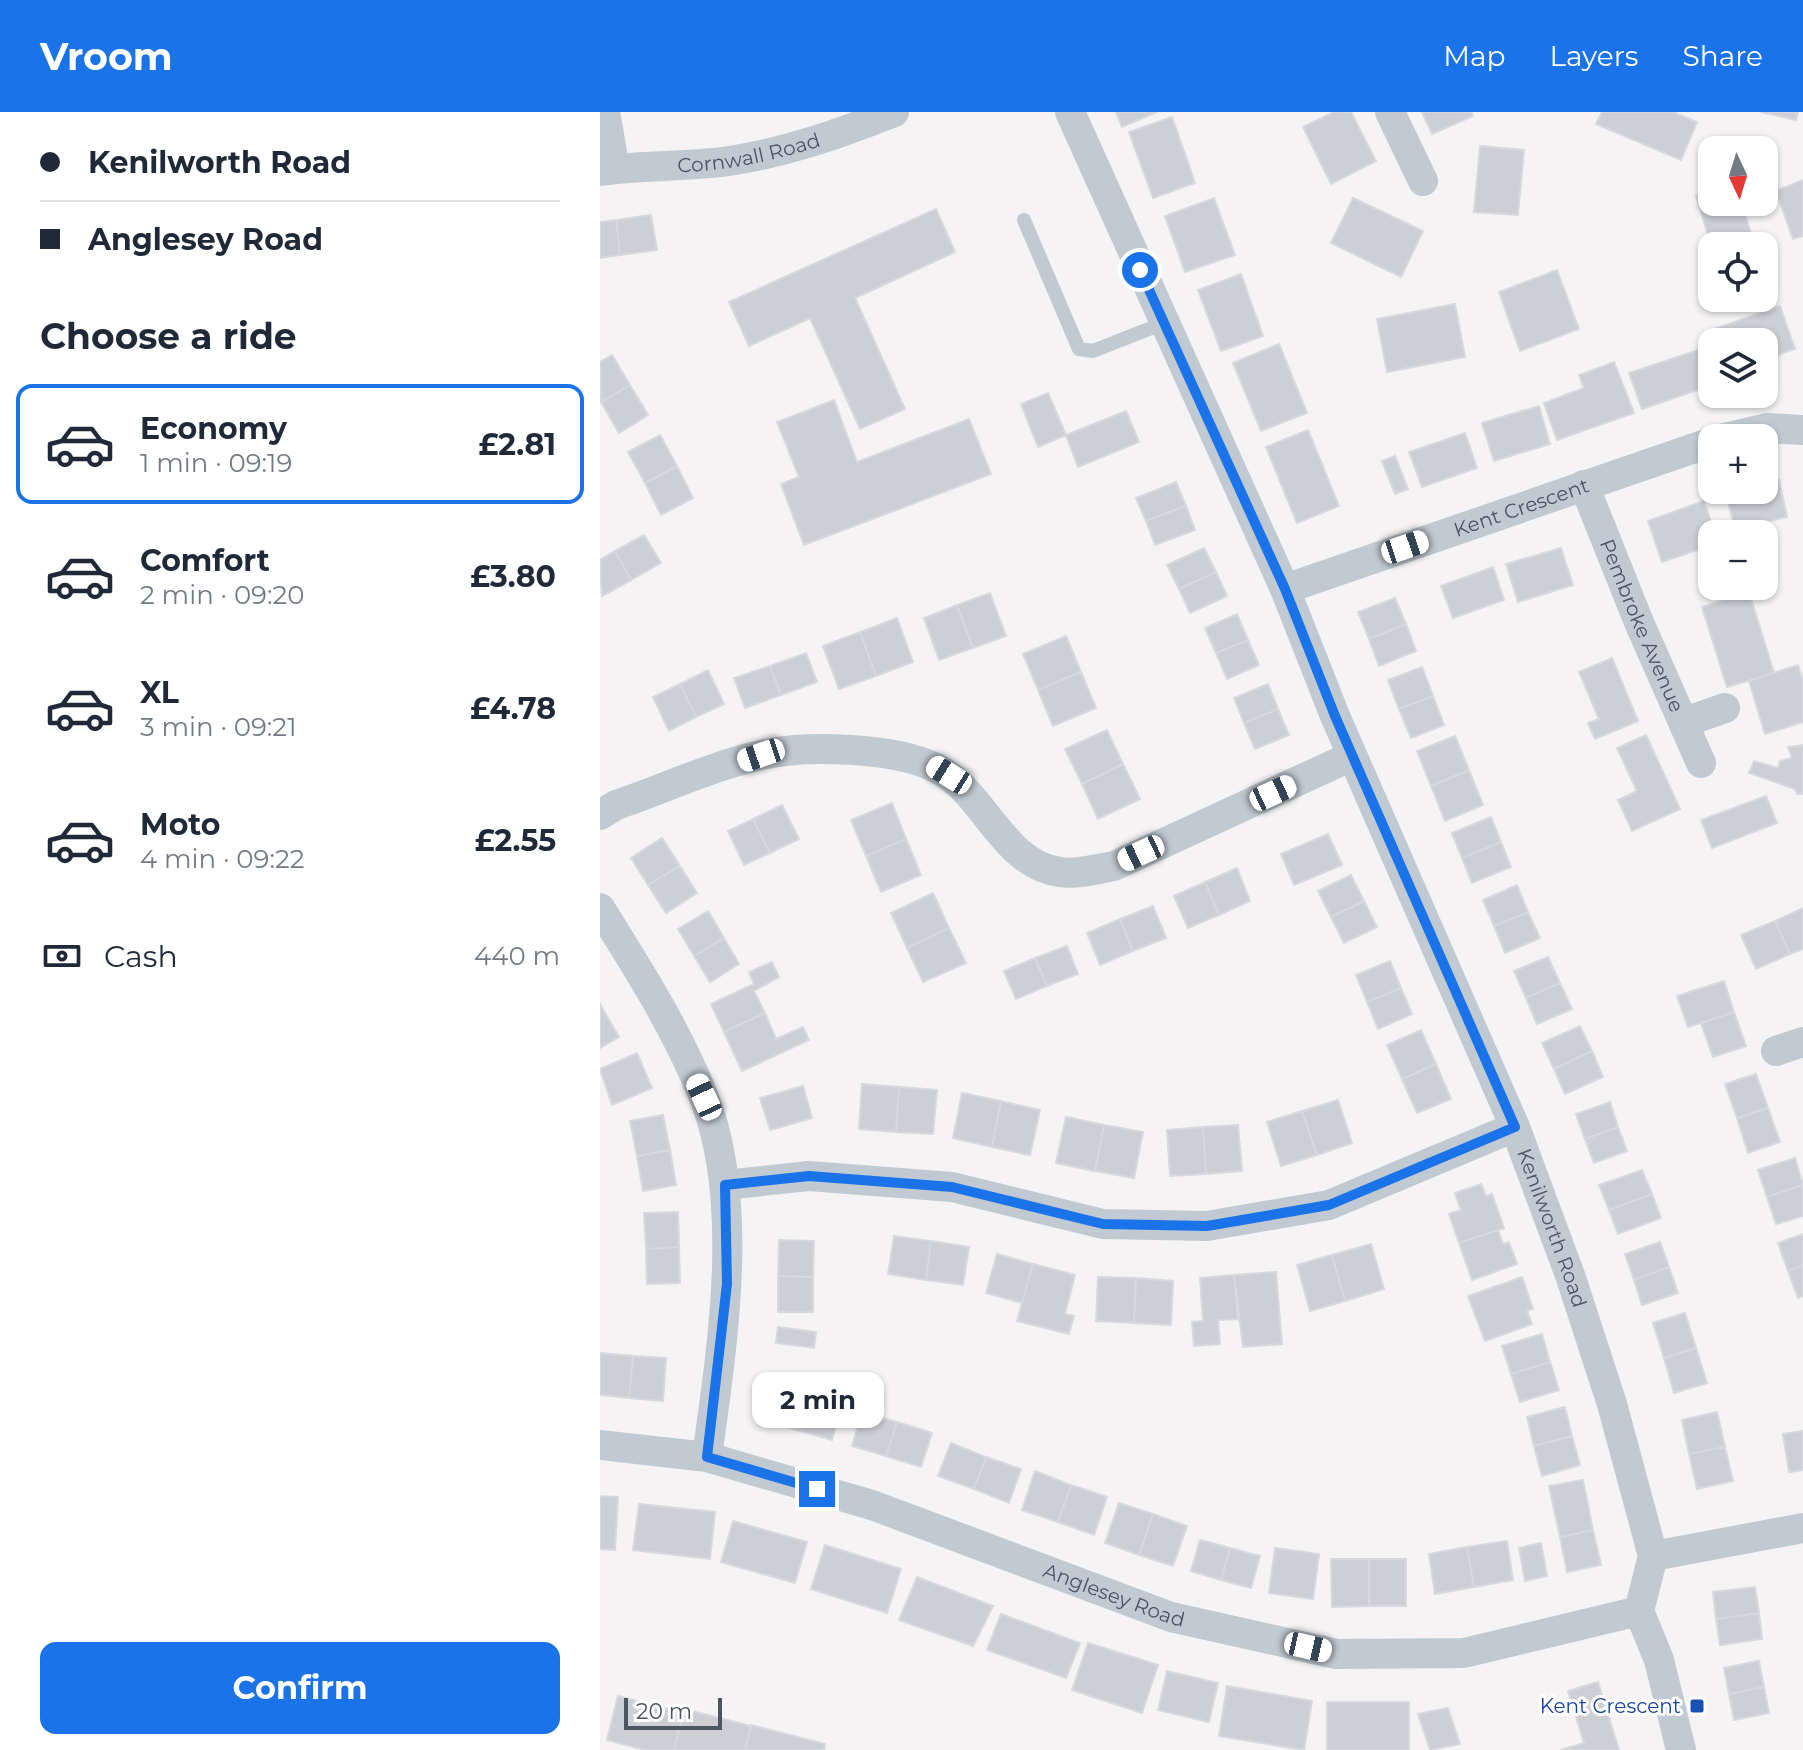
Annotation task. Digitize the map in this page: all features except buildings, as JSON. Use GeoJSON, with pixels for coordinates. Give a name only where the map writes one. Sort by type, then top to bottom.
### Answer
{"type":"FeatureCollection","features":[{"type":"Feature","properties":{"kind":"street"},"geometry":{"type":"LineString","coordinates":[[605,112],[607,170]]}},
{"type":"Feature","properties":{"kind":"street","name":"Cornwall Road"},"geometry":{"type":"LineString","coordinates":[[607,170],[727,161],[787,150],[833,137],[894,112]]}},
{"type":"Feature","properties":{"kind":"street","name":"Kenilworth Road"},"geometry":{"type":"LineString","coordinates":[[1070,112],[1285,589],[1352,756],[1515,1127],[1576,1292],[1612,1404],[1653,1556],[1639,1611]]}},
{"type":"Feature","properties":{"kind":"street"},"geometry":{"type":"LineString","coordinates":[[1390,112],[1423,181]]}},
{"type":"Feature","properties":{"kind":"street"},"geometry":{"type":"LineString","coordinates":[[1778,429],[1803,430]]}},
{"type":"Feature","properties":{"kind":"street","name":"Kent Crescent"},"geometry":{"type":"LineString","coordinates":[[1285,589],[1698,447]]}},
{"type":"Feature","properties":{"kind":"street","name":"Pembroke Avenue"},"geometry":{"type":"LineString","coordinates":[[1584,485],[1638,620],[1701,763]]}},
{"type":"Feature","properties":{"kind":"street"},"geometry":{"type":"LineString","coordinates":[[1685,722],[1725,708]]}},
{"type":"Feature","properties":{"kind":"street"},"geometry":{"type":"LineString","coordinates":[[600,815],[616,805],[761,755],[827,750],[888,754],[935,767],[963,784],[1011,844],[1041,867],[1060,873],[1090,871],[1114,866],[1352,756]]}},
{"type":"Feature","properties":{"kind":"street"},"geometry":{"type":"LineString","coordinates":[[600,908],[662,1009],[704,1097],[725,1185],[727,1284],[707,1457]]}},
{"type":"Feature","properties":{"kind":"street"},"geometry":{"type":"LineString","coordinates":[[725,1185],[809,1176],[952,1187],[1103,1224],[1207,1226],[1329,1205],[1515,1127]]}},
{"type":"Feature","properties":{"kind":"street","name":"Anglesey Road"},"geometry":{"type":"LineString","coordinates":[[600,1445],[707,1457],[872,1505],[1171,1617],[1336,1654],[1464,1653],[1639,1611]]}},
{"type":"Feature","properties":{"kind":"street"},"geometry":{"type":"LineString","coordinates":[[1653,1556],[1803,1528]]}},
{"type":"Feature","properties":{"kind":"street"},"geometry":{"type":"LineString","coordinates":[[1639,1611],[1659,1660],[1681,1750]]}},
{"type":"Feature","properties":{"kind":"lane"},"geometry":{"type":"LineString","coordinates":[[1024,220],[1079,349],[1093,351],[1164,323]]}},
{"type":"Feature","properties":{"kind":"place","name":"Kent Crescent"},"geometry":{"type":"Point","coordinates":[1697,1706]}},
{"type":"Feature","properties":{"kind":"route"},"geometry":{"type":"LineString","coordinates":[[817,1489],[707,1457],[727,1284],[725,1185],[809,1176],[952,1187],[1103,1224],[1207,1226],[1329,1205],[1515,1127],[1335,716],[1285,589],[1140,270]]}}]}
